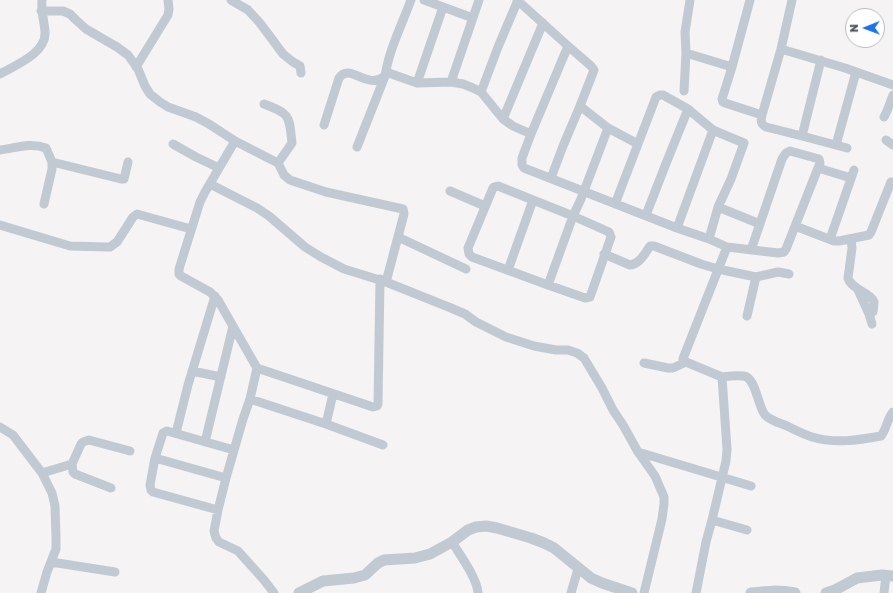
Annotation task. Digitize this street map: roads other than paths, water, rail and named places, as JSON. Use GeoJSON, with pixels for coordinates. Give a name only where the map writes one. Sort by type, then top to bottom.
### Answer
{"type":"FeatureCollection","features":[{"type":"Feature","properties":{"kind":"street"},"geometry":{"type":"LineString","coordinates":[[0,74],[32,56],[42,46],[45,39],[45,32],[41,11],[42,0]]}},
{"type":"Feature","properties":{"kind":"street"},"geometry":{"type":"LineString","coordinates":[[136,67],[168,15],[168,0]]}},
{"type":"Feature","properties":{"kind":"street"},"geometry":{"type":"LineString","coordinates":[[231,0],[248,10],[260,23],[283,54],[300,66],[301,73]]}},
{"type":"Feature","properties":{"kind":"street"},"geometry":{"type":"LineString","coordinates":[[357,147],[411,0]]}},
{"type":"Feature","properties":{"kind":"street"},"geometry":{"type":"LineString","coordinates":[[424,0],[473,18]]}},
{"type":"Feature","properties":{"kind":"street"},"geometry":{"type":"LineString","coordinates":[[451,82],[479,0]]}},
{"type":"Feature","properties":{"kind":"street"},"geometry":{"type":"LineString","coordinates":[[481,92],[518,0],[591,66],[594,70],[551,178]]}},
{"type":"Feature","properties":{"kind":"street"},"geometry":{"type":"LineString","coordinates":[[684,91],[686,53],[685,32],[690,0]]}},
{"type":"Feature","properties":{"kind":"street"},"geometry":{"type":"LineString","coordinates":[[750,0],[723,96],[723,102],[762,115]]}},
{"type":"Feature","properties":{"kind":"street"},"geometry":{"type":"LineString","coordinates":[[792,0],[781,49],[762,115],[762,124],[766,127],[847,148]]}},
{"type":"Feature","properties":{"kind":"street"},"geometry":{"type":"LineString","coordinates":[[416,83],[443,7]]}},
{"type":"Feature","properties":{"kind":"street"},"geometry":{"type":"LineString","coordinates":[[41,11],[63,11],[70,14],[86,29],[117,46],[128,55],[141,75],[150,94],[160,102],[168,107],[203,120],[235,141],[278,164],[284,175],[290,180],[326,192],[403,209],[404,214],[398,237],[383,281],[377,406],[373,407],[257,368],[215,296],[181,276],[179,269],[200,202],[235,141]]}},
{"type":"Feature","properties":{"kind":"street"},"geometry":{"type":"LineString","coordinates":[[503,118],[543,23]]}},
{"type":"Feature","properties":{"kind":"street"},"geometry":{"type":"LineString","coordinates":[[568,46],[522,158],[522,165],[524,168],[551,178],[581,199],[616,204],[709,239],[722,259],[756,277],[778,272],[789,274]]}},
{"type":"Feature","properties":{"kind":"street"},"geometry":{"type":"LineString","coordinates":[[781,49],[821,60],[893,85]]}},
{"type":"Feature","properties":{"kind":"street"},"geometry":{"type":"LineString","coordinates":[[686,53],[732,67]]}},
{"type":"Feature","properties":{"kind":"street"},"geometry":{"type":"LineString","coordinates":[[802,136],[821,60]]}},
{"type":"Feature","properties":{"kind":"street"},"geometry":{"type":"LineString","coordinates":[[836,145],[856,72]]}},
{"type":"Feature","properties":{"kind":"street"},"geometry":{"type":"LineString","coordinates":[[324,124],[341,75],[350,73],[372,81],[381,79],[385,74]]}},
{"type":"Feature","properties":{"kind":"street"},"geometry":{"type":"LineString","coordinates":[[385,74],[416,83],[451,82],[463,84],[481,92],[503,118],[513,126],[531,134]]}},
{"type":"Feature","properties":{"kind":"street"},"geometry":{"type":"LineString","coordinates":[[616,204],[656,97],[663,95],[688,109],[713,130],[744,143],[731,179],[718,207],[709,239]]}},
{"type":"Feature","properties":{"kind":"street"},"geometry":{"type":"LineString","coordinates":[[884,117],[888,111],[893,95]]}},
{"type":"Feature","properties":{"kind":"street"},"geometry":{"type":"LineString","coordinates":[[264,104],[287,115],[290,126],[292,144],[278,164]]}},
{"type":"Feature","properties":{"kind":"street"},"geometry":{"type":"LineString","coordinates":[[580,106],[608,128],[638,144]]}},
{"type":"Feature","properties":{"kind":"street"},"geometry":{"type":"LineString","coordinates":[[646,215],[688,109]]}},
{"type":"Feature","properties":{"kind":"street"},"geometry":{"type":"LineString","coordinates":[[548,285],[573,216],[608,128]]}},
{"type":"Feature","properties":{"kind":"street"},"geometry":{"type":"LineString","coordinates":[[677,228],[713,130]]}},
{"type":"Feature","properties":{"kind":"street"},"geometry":{"type":"LineString","coordinates":[[173,144],[219,168]]}},
{"type":"Feature","properties":{"kind":"street"},"geometry":{"type":"LineString","coordinates":[[0,150],[26,145],[41,146],[46,148],[52,162],[52,168],[44,204]]}},
{"type":"Feature","properties":{"kind":"street"},"geometry":{"type":"LineString","coordinates":[[604,254],[633,265],[638,263],[650,246],[654,246],[701,264],[751,250],[778,253],[784,252],[820,163],[818,158],[790,151],[786,153],[782,159],[751,250]]}},
{"type":"Feature","properties":{"kind":"street"},"geometry":{"type":"LineString","coordinates":[[52,162],[121,179],[124,179],[128,162]]}},
{"type":"Feature","properties":{"kind":"street"},"geometry":{"type":"LineString","coordinates":[[818,168],[853,174],[830,240]]}},
{"type":"Feature","properties":{"kind":"street"},"geometry":{"type":"LineString","coordinates":[[795,226],[830,240],[851,243],[871,234],[891,182]]}},
{"type":"Feature","properties":{"kind":"street"},"geometry":{"type":"LineString","coordinates":[[210,184],[257,208],[269,216],[305,247],[344,269],[383,281],[451,308],[465,314],[476,322],[506,337],[534,346],[556,350],[568,350],[577,353],[584,358],[638,452],[655,476],[664,497],[660,531],[644,593]]}},
{"type":"Feature","properties":{"kind":"street"},"geometry":{"type":"LineString","coordinates":[[498,186],[609,232],[611,237],[590,297],[585,298],[472,257],[469,254],[468,248],[485,206],[492,188],[498,186]]}},
{"type":"Feature","properties":{"kind":"street"},"geometry":{"type":"LineString","coordinates":[[450,191],[485,206]]}},
{"type":"Feature","properties":{"kind":"street"},"geometry":{"type":"LineString","coordinates":[[508,270],[533,200]]}},
{"type":"Feature","properties":{"kind":"street"},"geometry":{"type":"LineString","coordinates":[[718,207],[760,224]]}},
{"type":"Feature","properties":{"kind":"street"},"geometry":{"type":"LineString","coordinates":[[0,225],[70,246],[85,247],[107,247],[114,245],[133,217],[137,214],[192,229]]}},
{"type":"Feature","properties":{"kind":"street"},"geometry":{"type":"LineString","coordinates":[[398,237],[466,269]]}},
{"type":"Feature","properties":{"kind":"street"},"geometry":{"type":"LineString","coordinates":[[851,243],[848,278],[849,282],[857,289],[870,314],[872,324]]}},
{"type":"Feature","properties":{"kind":"street"},"geometry":{"type":"LineString","coordinates":[[722,259],[684,356],[683,359],[686,362],[722,376],[744,376],[748,378],[752,384],[764,414],[769,418],[802,434],[819,439],[847,441],[882,436],[889,417],[893,412]]}},
{"type":"Feature","properties":{"kind":"street"},"geometry":{"type":"LineString","coordinates":[[747,316],[756,277]]}},
{"type":"Feature","properties":{"kind":"street"},"geometry":{"type":"LineString","coordinates":[[176,433],[192,371],[215,296]]}},
{"type":"Feature","properties":{"kind":"street"},"geometry":{"type":"LineString","coordinates":[[205,442],[233,326]]}},
{"type":"Feature","properties":{"kind":"street"},"geometry":{"type":"LineString","coordinates":[[644,364],[673,368],[686,362]]}},
{"type":"Feature","properties":{"kind":"street"},"geometry":{"type":"LineString","coordinates":[[257,368],[250,399],[226,478],[214,531],[219,542],[238,551],[274,593]]}},
{"type":"Feature","properties":{"kind":"street"},"geometry":{"type":"LineString","coordinates":[[192,371],[221,377]]}},
{"type":"Feature","properties":{"kind":"street"},"geometry":{"type":"LineString","coordinates":[[696,593],[706,542],[726,461],[727,449],[722,376]]}},
{"type":"Feature","properties":{"kind":"street"},"geometry":{"type":"LineString","coordinates":[[326,424],[333,394]]}},
{"type":"Feature","properties":{"kind":"street"},"geometry":{"type":"LineString","coordinates":[[250,399],[326,424],[383,445]]}},
{"type":"Feature","properties":{"kind":"street"},"geometry":{"type":"LineString","coordinates":[[0,427],[13,434],[42,474],[52,493],[55,506],[56,550],[41,593]]}},
{"type":"Feature","properties":{"kind":"street"},"geometry":{"type":"LineString","coordinates":[[218,510],[151,490],[150,485],[156,458],[163,433],[166,431],[234,450]]}},
{"type":"Feature","properties":{"kind":"street"},"geometry":{"type":"LineString","coordinates":[[111,488],[73,472],[72,464],[82,442],[89,440],[130,451]]}},
{"type":"Feature","properties":{"kind":"street"},"geometry":{"type":"LineString","coordinates":[[638,452],[751,486]]}},
{"type":"Feature","properties":{"kind":"street"},"geometry":{"type":"LineString","coordinates":[[156,458],[226,478]]}},
{"type":"Feature","properties":{"kind":"street"},"geometry":{"type":"LineString","coordinates":[[42,474],[72,464]]}},
{"type":"Feature","properties":{"kind":"street"},"geometry":{"type":"LineString","coordinates":[[712,520],[747,530]]}},
{"type":"Feature","properties":{"kind":"street"},"geometry":{"type":"LineString","coordinates":[[299,593],[323,581],[354,578],[365,575],[384,560],[415,558],[430,554],[452,542],[468,530],[486,526],[544,543],[554,548],[604,589],[632,593]]}},
{"type":"Feature","properties":{"kind":"street"},"geometry":{"type":"LineString","coordinates":[[452,542],[467,565],[476,583],[478,593]]}},
{"type":"Feature","properties":{"kind":"street"},"geometry":{"type":"LineString","coordinates":[[51,562],[115,572]]}},
{"type":"Feature","properties":{"kind":"street"},"geometry":{"type":"LineString","coordinates":[[571,593],[578,569]]}},
{"type":"Feature","properties":{"kind":"street"},"geometry":{"type":"LineString","coordinates":[[826,593],[835,590],[857,578],[890,576],[884,593]]}},
{"type":"Feature","properties":{"kind":"street"},"geometry":{"type":"LineString","coordinates":[[751,593],[779,590],[795,593]]}}]}
